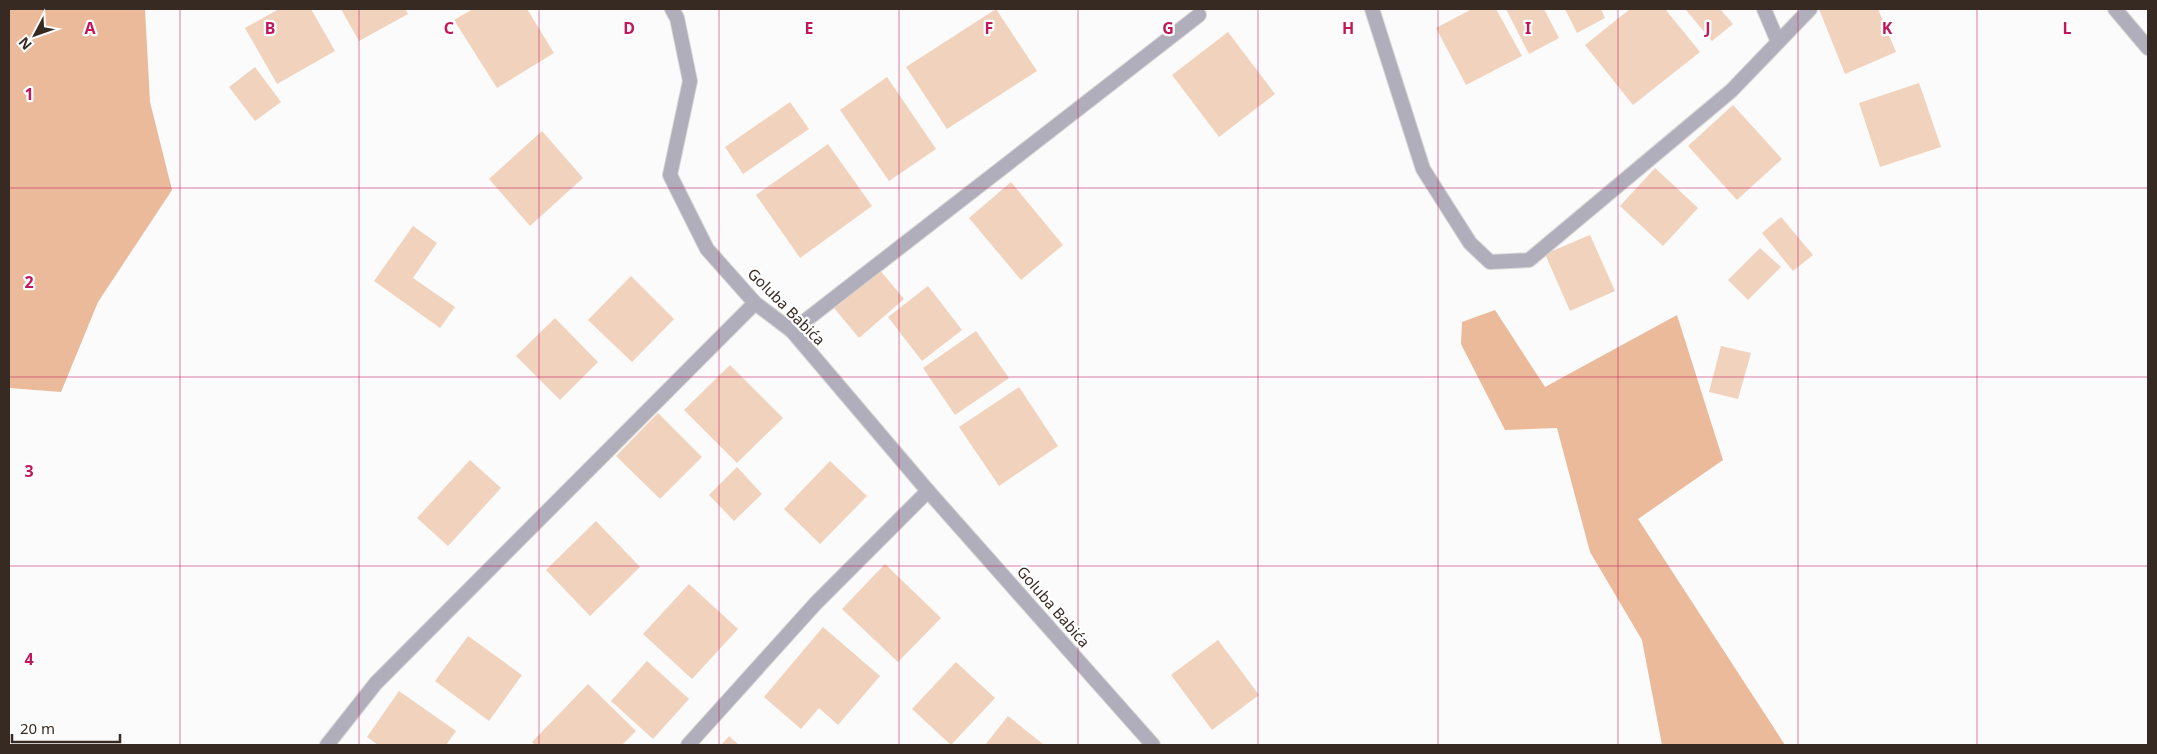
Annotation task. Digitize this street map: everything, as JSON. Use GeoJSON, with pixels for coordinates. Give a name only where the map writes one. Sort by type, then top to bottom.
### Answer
{"type":"FeatureCollection","features":[{"type":"Feature","properties":{"kind":"street","name":"Goluba Babića"},"geometry":{"type":"LineString","coordinates":[[672,9],[677,18],[690,81],[670,175],[708,248],[755,303],[792,331],[928,491],[1153,745]]}},
{"type":"Feature","properties":{"kind":"street"},"geometry":{"type":"LineString","coordinates":[[1372,9],[1423,168],[1470,243],[1490,262],[1529,260],[1730,91],[1810,9]]}},
{"type":"Feature","properties":{"kind":"street"},"geometry":{"type":"LineString","coordinates":[[1764,9],[1778,42]]}},
{"type":"Feature","properties":{"kind":"street"},"geometry":{"type":"LineString","coordinates":[[2115,9],[2148,48]]}},
{"type":"Feature","properties":{"kind":"street"},"geometry":{"type":"LineString","coordinates":[[792,331],[1200,15]]}},
{"type":"Feature","properties":{"kind":"street"},"geometry":{"type":"LineString","coordinates":[[327,745],[376,683],[755,303]]}},
{"type":"Feature","properties":{"kind":"street"},"geometry":{"type":"LineString","coordinates":[[688,745],[816,603],[928,491]]}},
{"type":"Feature","properties":{"kind":"shaded area"},"geometry":{"type":"Polygon","coordinates":[[[9,9],[145,9],[150,102],[172,190],[98,302],[61,392],[9,388],[9,9]]]}},
{"type":"Feature","properties":{"kind":"shaded area"},"geometry":{"type":"Polygon","coordinates":[[[1495,310],[1545,387],[1677,315],[1723,460],[1638,519],[1785,745],[1662,745],[1642,640],[1590,552],[1557,428],[1505,430],[1461,344],[1462,322],[1495,310]]]}},
{"type":"Feature","properties":{"kind":"building"},"geometry":{"type":"Polygon","coordinates":[[[279,9],[311,9],[335,51],[277,84],[245,28],[279,9]]]}},
{"type":"Feature","properties":{"kind":"building"},"geometry":{"type":"Polygon","coordinates":[[[341,9],[405,9],[408,14],[359,41],[341,9]]]}},
{"type":"Feature","properties":{"kind":"building"},"geometry":{"type":"Polygon","coordinates":[[[473,9],[527,9],[554,53],[497,88],[454,20],[473,9]]]}},
{"type":"Feature","properties":{"kind":"building"},"geometry":{"type":"Polygon","coordinates":[[[996,9],[1037,71],[947,129],[906,67],[996,9]]]}},
{"type":"Feature","properties":{"kind":"building"},"geometry":{"type":"Polygon","coordinates":[[[1472,9],[1496,9],[1522,56],[1466,85],[1436,28],[1472,9]]]}},
{"type":"Feature","properties":{"kind":"building"},"geometry":{"type":"Polygon","coordinates":[[[1506,9],[1544,9],[1559,38],[1529,54],[1506,9]]]}},
{"type":"Feature","properties":{"kind":"building"},"geometry":{"type":"Polygon","coordinates":[[[1565,9],[1601,9],[1605,18],[1577,33],[1565,9]]]}},
{"type":"Feature","properties":{"kind":"building"},"geometry":{"type":"Polygon","coordinates":[[[1630,9],[1665,9],[1700,52],[1633,105],[1585,45],[1630,9]]]}},
{"type":"Feature","properties":{"kind":"building"},"geometry":{"type":"Polygon","coordinates":[[[1685,9],[1720,9],[1733,24],[1712,41],[1685,9]]]}},
{"type":"Feature","properties":{"kind":"building"},"geometry":{"type":"Polygon","coordinates":[[[1819,9],[1878,9],[1896,52],[1845,74],[1819,9]]]}},
{"type":"Feature","properties":{"kind":"building"},"geometry":{"type":"Polygon","coordinates":[[[1228,32],[1275,94],[1219,137],[1172,75],[1228,32]]]}},
{"type":"Feature","properties":{"kind":"building"},"geometry":{"type":"Polygon","coordinates":[[[255,67],[281,102],[255,121],[229,87],[255,67]]]}},
{"type":"Feature","properties":{"kind":"building"},"geometry":{"type":"Polygon","coordinates":[[[887,77],[936,149],[889,181],[840,110],[887,77]]]}},
{"type":"Feature","properties":{"kind":"building"},"geometry":{"type":"Polygon","coordinates":[[[1919,83],[1941,147],[1880,167],[1859,103],[1919,83]]]}},
{"type":"Feature","properties":{"kind":"building"},"geometry":{"type":"Polygon","coordinates":[[[790,102],[809,129],[743,174],[725,147],[790,102]]]}},
{"type":"Feature","properties":{"kind":"building"},"geometry":{"type":"Polygon","coordinates":[[[1733,105],[1782,159],[1737,200],[1688,146],[1733,105]]]}},
{"type":"Feature","properties":{"kind":"building"},"geometry":{"type":"Polygon","coordinates":[[[542,131],[583,178],[530,226],[489,179],[542,131]]]}},
{"type":"Feature","properties":{"kind":"building"},"geometry":{"type":"Polygon","coordinates":[[[828,144],[872,206],[800,258],[756,195],[828,144]]]}},
{"type":"Feature","properties":{"kind":"building"},"geometry":{"type":"Polygon","coordinates":[[[1655,168],[1698,208],[1663,246],[1620,206],[1655,168]]]}},
{"type":"Feature","properties":{"kind":"building"},"geometry":{"type":"Polygon","coordinates":[[[1011,182],[1063,245],[1021,280],[969,218],[1011,182]]]}},
{"type":"Feature","properties":{"kind":"building"},"geometry":{"type":"Polygon","coordinates":[[[1781,217],[1813,255],[1793,271],[1762,233],[1781,217]]]}},
{"type":"Feature","properties":{"kind":"building"},"geometry":{"type":"Polygon","coordinates":[[[413,226],[437,243],[413,278],[455,307],[440,328],[374,281],[413,226]]]}},
{"type":"Feature","properties":{"kind":"building"},"geometry":{"type":"Polygon","coordinates":[[[1590,235],[1615,291],[1570,311],[1545,254],[1590,235]]]}},
{"type":"Feature","properties":{"kind":"building"},"geometry":{"type":"Polygon","coordinates":[[[1760,248],[1781,267],[1748,300],[1728,280],[1760,248]]]}},
{"type":"Feature","properties":{"kind":"building"},"geometry":{"type":"Polygon","coordinates":[[[879,269],[904,299],[859,338],[834,308],[879,269]]]}},
{"type":"Feature","properties":{"kind":"building"},"geometry":{"type":"Polygon","coordinates":[[[631,276],[674,319],[632,362],[588,320],[631,276]]]}},
{"type":"Feature","properties":{"kind":"building"},"geometry":{"type":"Polygon","coordinates":[[[928,286],[962,330],[922,361],[888,317],[928,286]]]}},
{"type":"Feature","properties":{"kind":"building"},"geometry":{"type":"Polygon","coordinates":[[[555,318],[598,362],[560,400],[516,356],[555,318]]]}},
{"type":"Feature","properties":{"kind":"building"},"geometry":{"type":"Polygon","coordinates":[[[976,331],[1009,378],[955,415],[923,368],[976,331]]]}},
{"type":"Feature","properties":{"kind":"building"},"geometry":{"type":"Polygon","coordinates":[[[1721,346],[1751,353],[1738,399],[1709,392],[1721,346]]]}},
{"type":"Feature","properties":{"kind":"building"},"geometry":{"type":"Polygon","coordinates":[[[730,365],[783,418],[737,463],[684,410],[730,365]]]}},
{"type":"Feature","properties":{"kind":"building"},"geometry":{"type":"Polygon","coordinates":[[[1019,387],[1058,446],[999,486],[959,427],[1019,387]]]}},
{"type":"Feature","properties":{"kind":"building"},"geometry":{"type":"Polygon","coordinates":[[[658,413],[702,457],[660,499],[616,456],[658,413]]]}},
{"type":"Feature","properties":{"kind":"building"},"geometry":{"type":"Polygon","coordinates":[[[470,460],[501,488],[448,546],[417,518],[470,460]]]}},
{"type":"Feature","properties":{"kind":"building"},"geometry":{"type":"Polygon","coordinates":[[[830,461],[867,496],[820,544],[784,509],[830,461]]]}},
{"type":"Feature","properties":{"kind":"building"},"geometry":{"type":"Polygon","coordinates":[[[737,467],[762,494],[734,521],[709,495],[737,467]]]}},
{"type":"Feature","properties":{"kind":"building"},"geometry":{"type":"Polygon","coordinates":[[[596,521],[640,567],[590,616],[546,570],[596,521]]]}},
{"type":"Feature","properties":{"kind":"building"},"geometry":{"type":"Polygon","coordinates":[[[885,564],[941,618],[898,662],[842,609],[885,564]]]}},
{"type":"Feature","properties":{"kind":"building"},"geometry":{"type":"Polygon","coordinates":[[[689,584],[738,629],[692,679],[643,634],[689,584]]]}},
{"type":"Feature","properties":{"kind":"building"},"geometry":{"type":"Polygon","coordinates":[[[823,627],[880,676],[838,725],[819,708],[801,729],[764,697],[823,627]]]}},
{"type":"Feature","properties":{"kind":"building"},"geometry":{"type":"Polygon","coordinates":[[[468,636],[522,675],[489,721],[435,681],[468,636]]]}},
{"type":"Feature","properties":{"kind":"building"},"geometry":{"type":"Polygon","coordinates":[[[1218,640],[1259,695],[1212,730],[1171,675],[1218,640]]]}},
{"type":"Feature","properties":{"kind":"building"},"geometry":{"type":"Polygon","coordinates":[[[647,661],[689,699],[653,739],[611,701],[647,661]]]}},
{"type":"Feature","properties":{"kind":"building"},"geometry":{"type":"Polygon","coordinates":[[[956,662],[995,698],[951,745],[912,709],[956,662]]]}},
{"type":"Feature","properties":{"kind":"building"},"geometry":{"type":"Polygon","coordinates":[[[588,684],[636,731],[622,745],[535,745],[532,742],[588,684]]]}},
{"type":"Feature","properties":{"kind":"building"},"geometry":{"type":"Polygon","coordinates":[[[399,691],[456,731],[446,745],[378,745],[367,737],[399,691]]]}},
{"type":"Feature","properties":{"kind":"building"},"geometry":{"type":"Polygon","coordinates":[[[1008,716],[1044,745],[985,745],[1008,716]]]}},
{"type":"Feature","properties":{"kind":"building"},"geometry":{"type":"Polygon","coordinates":[[[729,736],[739,745],[721,745],[729,736]]]}}]}
